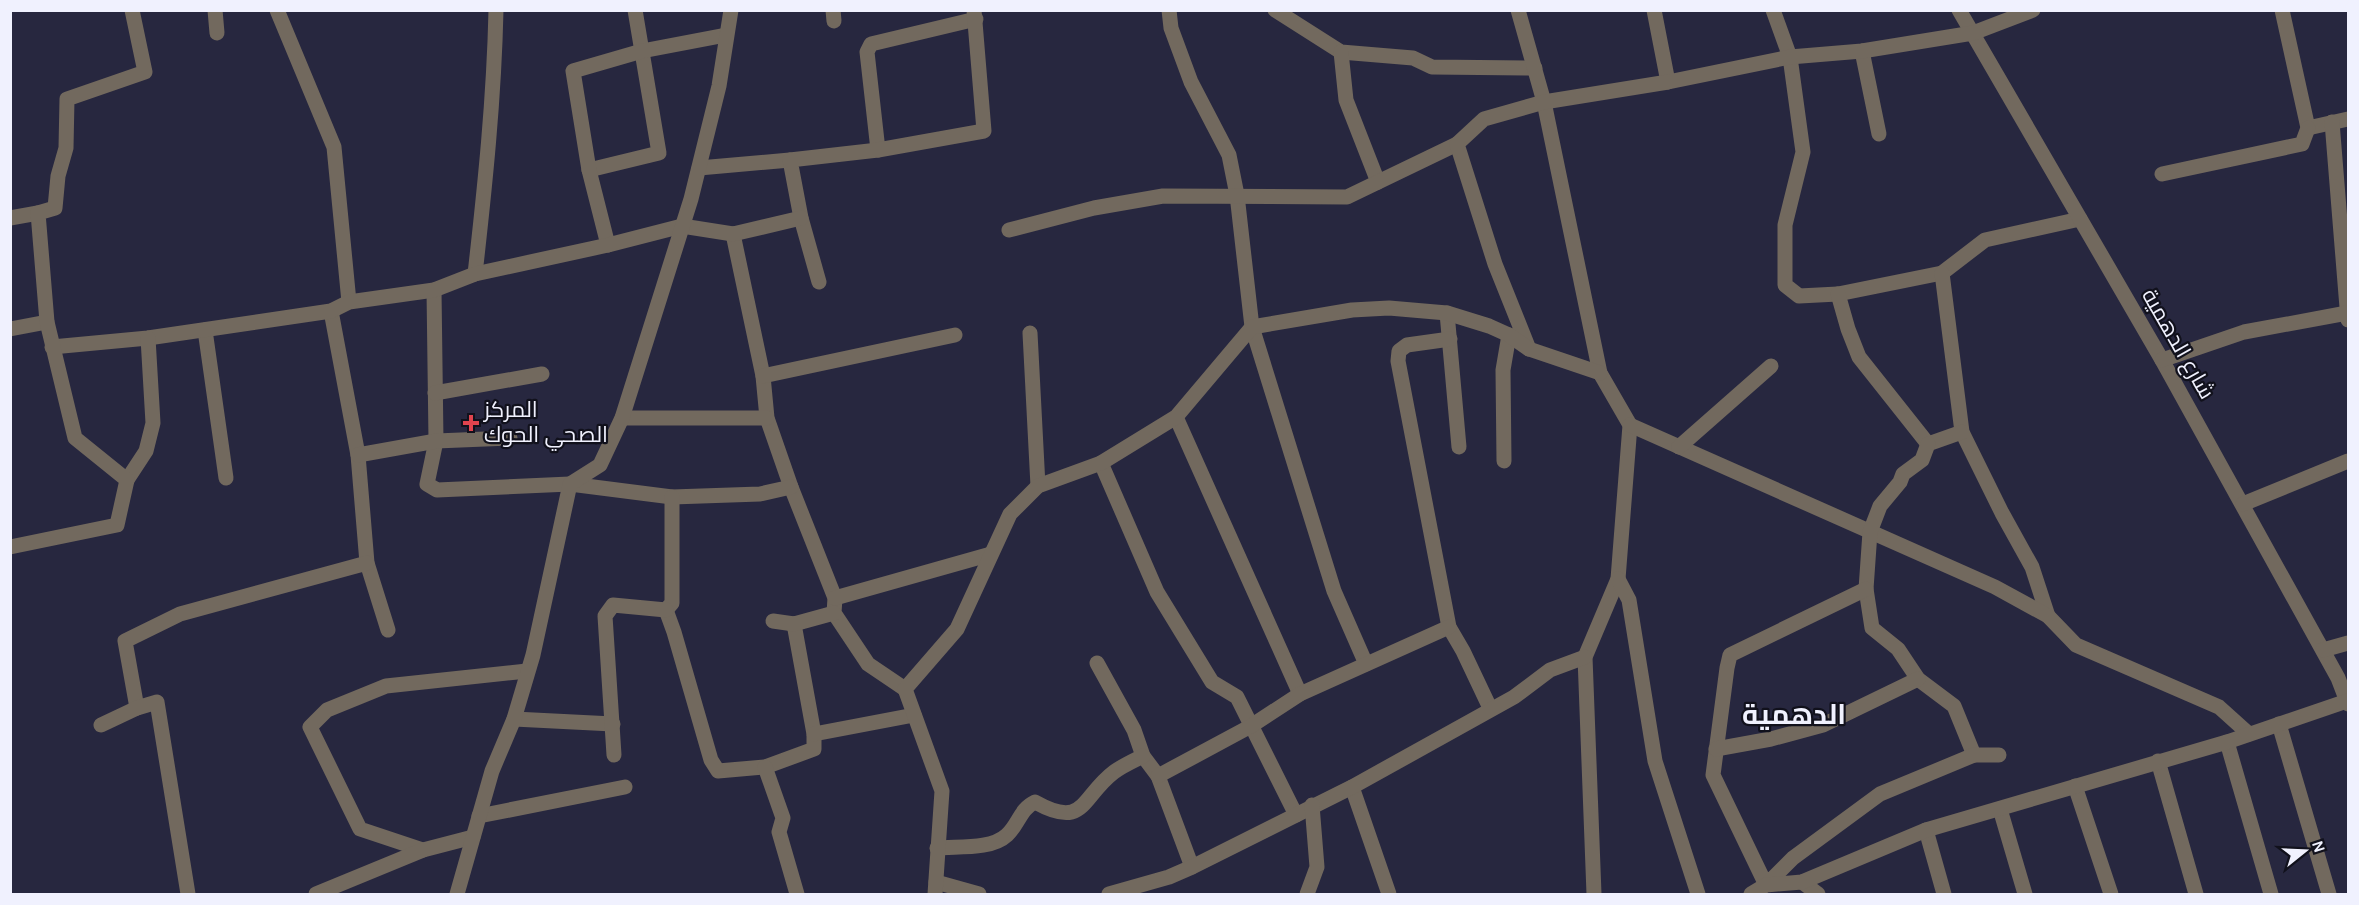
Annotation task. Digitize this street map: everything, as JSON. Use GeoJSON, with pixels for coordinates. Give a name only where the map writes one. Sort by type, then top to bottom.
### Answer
{"type":"FeatureCollection","features":[{"type":"Feature","properties":{"kind":"street"},"geometry":{"type":"LineString","coordinates":[[10,218],[55,208],[58,176],[66,148],[67,99],[145,72],[132,10]]}},
{"type":"Feature","properties":{"kind":"street"},"geometry":{"type":"LineString","coordinates":[[214,10],[217,33]]}},
{"type":"Feature","properties":{"kind":"street"},"geometry":{"type":"LineString","coordinates":[[277,10],[334,147],[349,302]]}},
{"type":"Feature","properties":{"kind":"street"},"geometry":{"type":"LineString","coordinates":[[475,274],[488,166],[496,10]]}},
{"type":"Feature","properties":{"kind":"street"},"geometry":{"type":"LineString","coordinates":[[590,170],[660,153],[635,10]]}},
{"type":"Feature","properties":{"kind":"street"},"geometry":{"type":"LineString","coordinates":[[457,894],[492,771],[514,719],[533,655],[570,484],[600,465],[622,418],[682,226],[719,86],[731,10]]}},
{"type":"Feature","properties":{"kind":"street"},"geometry":{"type":"LineString","coordinates":[[1169,10],[1171,28],[1191,82],[1228,155],[1236,195],[1252,327],[1334,591],[1366,664]]}},
{"type":"Feature","properties":{"kind":"street"},"geometry":{"type":"LineString","coordinates":[[1275,10],[1341,52],[1413,58],[1432,67],[1535,68]]}},
{"type":"Feature","properties":{"kind":"street"},"geometry":{"type":"LineString","coordinates":[[1518,10],[1544,102],[1600,373],[1630,425],[1618,579],[1585,657],[1594,894]]}},
{"type":"Feature","properties":{"kind":"street"},"geometry":{"type":"LineString","coordinates":[[1654,10],[1668,82]]}},
{"type":"Feature","properties":{"kind":"street"},"geometry":{"type":"LineString","coordinates":[[1773,10],[1790,57],[1803,152],[1785,225],[1785,285],[1800,296],[1838,294],[1942,273],[1984,240],[2080,219]]}},
{"type":"Feature","properties":{"kind":"street","name":"شارع الدهمية"},"geometry":{"type":"LineString","coordinates":[[1959,10],[2163,360],[2323,650],[2348,703]]}},
{"type":"Feature","properties":{"kind":"street"},"geometry":{"type":"LineString","coordinates":[[1009,230],[1094,208],[1163,196],[1347,197],[1456,144],[1484,119],[1544,102],[1668,82],[1790,57],[1862,51],[1973,33],[2033,10]]}},
{"type":"Feature","properties":{"kind":"street"},"geometry":{"type":"LineString","coordinates":[[2162,174],[2301,144],[2308,128],[2282,10]]}},
{"type":"Feature","properties":{"kind":"street"},"geometry":{"type":"LineString","coordinates":[[699,168],[878,150],[984,131],[975,15],[871,44],[867,52],[878,150]]}},
{"type":"Feature","properties":{"kind":"street"},"geometry":{"type":"LineString","coordinates":[[608,245],[590,170],[573,71],[642,51],[726,35]]}},
{"type":"Feature","properties":{"kind":"street"},"geometry":{"type":"LineString","coordinates":[[1862,51],[1879,134]]}},
{"type":"Feature","properties":{"kind":"street"},"geometry":{"type":"LineString","coordinates":[[1341,52],[1346,100],[1378,182]]}},
{"type":"Feature","properties":{"kind":"street"},"geometry":{"type":"LineString","coordinates":[[2308,128],[2349,119]]}},
{"type":"Feature","properties":{"kind":"street"},"geometry":{"type":"LineString","coordinates":[[2163,360],[2244,332],[2348,317],[2332,122]]}},
{"type":"Feature","properties":{"kind":"street"},"geometry":{"type":"LineString","coordinates":[[1456,144],[1496,264],[1529,349]]}},
{"type":"Feature","properties":{"kind":"street"},"geometry":{"type":"LineString","coordinates":[[790,160],[801,218],[819,282]]}},
{"type":"Feature","properties":{"kind":"street"},"geometry":{"type":"LineString","coordinates":[[39,213],[47,322],[75,438],[127,480]]}},
{"type":"Feature","properties":{"kind":"street"},"geometry":{"type":"LineString","coordinates":[[52,347],[148,338],[331,311],[349,302],[434,290],[475,274],[682,226],[733,234],[801,218]]}},
{"type":"Feature","properties":{"kind":"street"},"geometry":{"type":"LineString","coordinates":[[733,234],[763,376],[767,418],[834,605],[868,664],[905,689],[942,791],[936,888],[979,894]]}},
{"type":"Feature","properties":{"kind":"street"},"geometry":{"type":"LineString","coordinates":[[1942,273],[1962,432],[2032,567],[2048,616]]}},
{"type":"Feature","properties":{"kind":"street"},"geometry":{"type":"LineString","coordinates":[[434,290],[436,441],[427,484],[437,490],[570,484],[672,497],[760,494],[791,487]]}},
{"type":"Feature","properties":{"kind":"street"},"geometry":{"type":"LineString","coordinates":[[1838,294],[1859,357],[1928,444]]}},
{"type":"Feature","properties":{"kind":"street"},"geometry":{"type":"LineString","coordinates":[[905,689],[957,629],[1010,514],[1038,486],[1101,464],[1176,417],[1252,327],[1352,310],[1389,308],[1447,313],[1509,335],[1529,349],[1600,373]]}},
{"type":"Feature","properties":{"kind":"street"},"geometry":{"type":"LineString","coordinates":[[331,311],[358,455],[367,563],[388,630]]}},
{"type":"Feature","properties":{"kind":"street"},"geometry":{"type":"LineString","coordinates":[[1447,313],[1459,447]]}},
{"type":"Feature","properties":{"kind":"street"},"geometry":{"type":"LineString","coordinates":[[10,329],[47,322]]}},
{"type":"Feature","properties":{"kind":"street"},"geometry":{"type":"LineString","coordinates":[[205,330],[226,478]]}},
{"type":"Feature","properties":{"kind":"street"},"geometry":{"type":"LineString","coordinates":[[1030,333],[1038,486]]}},
{"type":"Feature","properties":{"kind":"street"},"geometry":{"type":"LineString","coordinates":[[763,376],[955,335]]}},
{"type":"Feature","properties":{"kind":"street"},"geometry":{"type":"LineString","coordinates":[[1504,461],[1503,370],[1509,335]]}},
{"type":"Feature","properties":{"kind":"street"},"geometry":{"type":"LineString","coordinates":[[10,547],[117,525],[127,480],[146,451],[153,423],[148,338]]}},
{"type":"Feature","properties":{"kind":"street"},"geometry":{"type":"LineString","coordinates":[[1450,339],[1407,345],[1399,351],[1398,361],[1449,627],[1490,708]]}},
{"type":"Feature","properties":{"kind":"street"},"geometry":{"type":"LineString","coordinates":[[1679,447],[1771,366]]}},
{"type":"Feature","properties":{"kind":"street"},"geometry":{"type":"LineString","coordinates":[[435,393],[542,374]]}},
{"type":"Feature","properties":{"kind":"street"},"geometry":{"type":"LineString","coordinates":[[1176,417],[1300,694]]}},
{"type":"Feature","properties":{"kind":"street"},"geometry":{"type":"LineString","coordinates":[[622,418],[767,418]]}},
{"type":"Feature","properties":{"kind":"street"},"geometry":{"type":"LineString","coordinates":[[1630,425],[1995,587],[2048,616],[2076,645],[2219,707],[2250,734]]}},
{"type":"Feature","properties":{"kind":"street"},"geometry":{"type":"LineString","coordinates":[[1928,444],[1962,432]]}},
{"type":"Feature","properties":{"kind":"street"},"geometry":{"type":"LineString","coordinates":[[358,455],[436,441],[510,438]]}},
{"type":"Feature","properties":{"kind":"street"},"geometry":{"type":"LineString","coordinates":[[1928,444],[1922,460],[1903,474],[1900,482],[1880,506],[1870,532],[1866,589],[1872,628],[1898,649],[1918,679],[1954,706],[1974,755]]}},
{"type":"Feature","properties":{"kind":"street"},"geometry":{"type":"LineString","coordinates":[[2243,504],[2349,461]]}},
{"type":"Feature","properties":{"kind":"street"},"geometry":{"type":"LineString","coordinates":[[1101,464],[1157,592],[1212,682],[1237,697],[1296,815]]}},
{"type":"Feature","properties":{"kind":"street"},"geometry":{"type":"LineString","coordinates":[[666,610],[672,603],[672,497]]}},
{"type":"Feature","properties":{"kind":"street"},"geometry":{"type":"LineString","coordinates":[[773,621],[795,624],[834,605],[991,554]]}},
{"type":"Feature","properties":{"kind":"street"},"geometry":{"type":"LineString","coordinates":[[137,708],[125,641],[180,614],[367,563]]}},
{"type":"Feature","properties":{"kind":"street"},"geometry":{"type":"LineString","coordinates":[[1618,579],[1629,600],[1655,761],[1698,894]]}},
{"type":"Feature","properties":{"kind":"street"},"geometry":{"type":"LineString","coordinates":[[1766,885],[1713,775],[1730,655],[1866,589]]}},
{"type":"Feature","properties":{"kind":"street"},"geometry":{"type":"LineString","coordinates":[[614,755],[605,616],[612,605],[666,610]]}},
{"type":"Feature","properties":{"kind":"street"},"geometry":{"type":"LineString","coordinates":[[666,610],[711,760],[718,771],[765,767],[814,749],[814,734],[795,624]]}},
{"type":"Feature","properties":{"kind":"street"},"geometry":{"type":"LineString","coordinates":[[1158,776],[1251,726],[1300,694],[1449,627]]}},
{"type":"Feature","properties":{"kind":"street"},"geometry":{"type":"LineString","coordinates":[[2323,650],[2349,643]]}},
{"type":"Feature","properties":{"kind":"street"},"geometry":{"type":"LineString","coordinates":[[1109,894],[1169,877],[1192,867],[1352,787],[1490,708],[1514,697],[1550,670],[1585,657]]}},
{"type":"Feature","properties":{"kind":"street"},"geometry":{"type":"LineString","coordinates":[[1096,663],[1134,730],[1143,756],[1158,776],[1192,867]]}},
{"type":"Feature","properties":{"kind":"street"},"geometry":{"type":"LineString","coordinates":[[423,850],[360,829],[310,727],[327,710],[386,686],[527,671]]}},
{"type":"Feature","properties":{"kind":"street"},"geometry":{"type":"LineString","coordinates":[[1716,749],[1771,739],[1823,725],[1918,679]]}},
{"type":"Feature","properties":{"kind":"street"},"geometry":{"type":"LineString","coordinates":[[101,725],[137,708],[157,702],[188,894]]}},
{"type":"Feature","properties":{"kind":"street"},"geometry":{"type":"LineString","coordinates":[[1766,885],[1802,882],[1926,830],[2227,742],[2348,703]]}},
{"type":"Feature","properties":{"kind":"street"},"geometry":{"type":"LineString","coordinates":[[814,734],[914,715]]}},
{"type":"Feature","properties":{"kind":"street"},"geometry":{"type":"LineString","coordinates":[[514,719],[613,724]]}},
{"type":"Feature","properties":{"kind":"street"},"geometry":{"type":"LineString","coordinates":[[2279,724],[2328,894]]}},
{"type":"Feature","properties":{"kind":"street"},"geometry":{"type":"LineString","coordinates":[[2227,742],[2271,894]]}},
{"type":"Feature","properties":{"kind":"street"},"geometry":{"type":"LineString","coordinates":[[1751,894],[1766,885],[1793,858],[1880,794],[1974,755],[1999,755]]}},
{"type":"Feature","properties":{"kind":"street"},"geometry":{"type":"LineString","coordinates":[[937,848],[991,843],[1007,835],[1027,806],[1035,802],[1054,813],[1070,813],[1079,808],[1114,772],[1143,756]]}},
{"type":"Feature","properties":{"kind":"street"},"geometry":{"type":"LineString","coordinates":[[2158,761],[2196,894]]}},
{"type":"Feature","properties":{"kind":"street"},"geometry":{"type":"LineString","coordinates":[[765,767],[783,818],[779,832],[797,894]]}},
{"type":"Feature","properties":{"kind":"street"},"geometry":{"type":"LineString","coordinates":[[2075,786],[2111,894]]}},
{"type":"Feature","properties":{"kind":"street"},"geometry":{"type":"LineString","coordinates":[[479,816],[625,787]]}},
{"type":"Feature","properties":{"kind":"street"},"geometry":{"type":"LineString","coordinates":[[1352,787],[1389,894]]}},
{"type":"Feature","properties":{"kind":"street"},"geometry":{"type":"LineString","coordinates":[[1307,894],[1317,867],[1312,805]]}},
{"type":"Feature","properties":{"kind":"street"},"geometry":{"type":"LineString","coordinates":[[2000,809],[2025,894]]}},
{"type":"Feature","properties":{"kind":"street"},"geometry":{"type":"LineString","coordinates":[[1926,830],[1944,894]]}},
{"type":"Feature","properties":{"kind":"street"},"geometry":{"type":"LineString","coordinates":[[316,894],[423,850],[472,837]]}},
{"type":"Feature","properties":{"kind":"street"},"geometry":{"type":"LineString","coordinates":[[1802,882],[1818,894]]}},
{"type":"Feature","properties":{"kind":"place","name":"المركز الصحي الحوك"},"geometry":{"type":"Point","coordinates":[471,423]}},
{"type":"Feature","properties":{"kind":"district","name":"الدهمية"},"geometry":{"type":"Point","coordinates":[1794,714]}}]}
